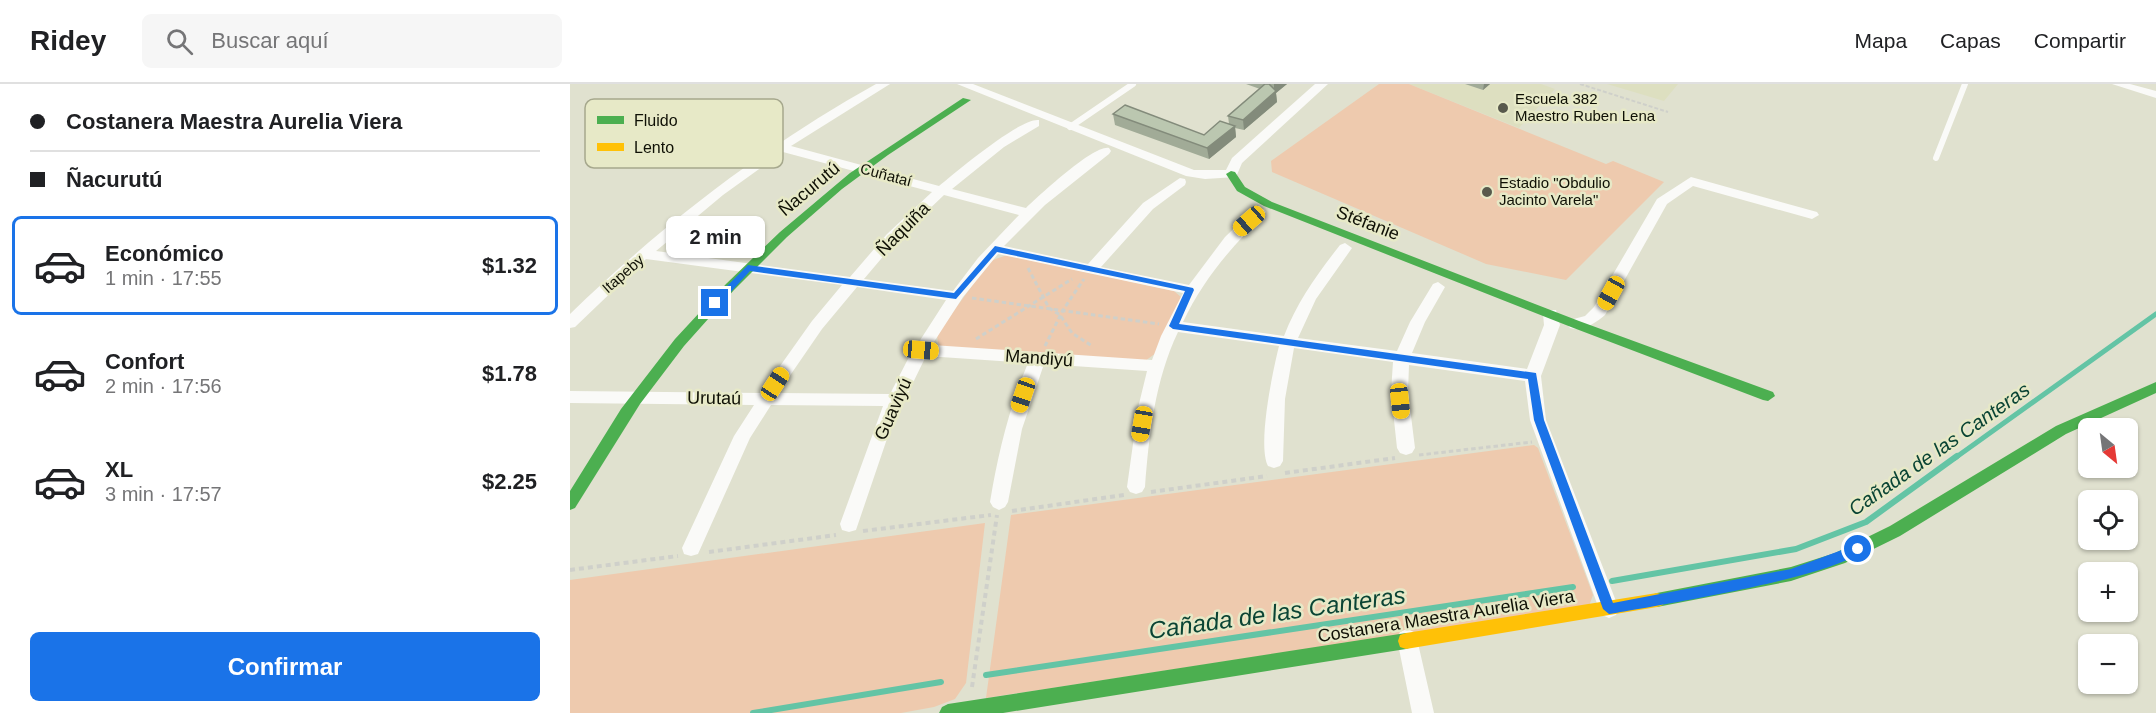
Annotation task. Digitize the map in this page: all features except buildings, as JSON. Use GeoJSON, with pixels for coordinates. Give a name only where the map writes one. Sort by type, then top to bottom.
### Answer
{"type":"FeatureCollection","features":[{"type":"Feature","properties":{"kind":"street","name":"Itapeby"},"geometry":{"type":"LineString","coordinates":[[783,145],[884,84]]}},
{"type":"Feature","properties":{"kind":"street"},"geometry":{"type":"LineString","coordinates":[[963,84],[1191,173],[1205,175],[1231,174],[1236,161],[1322,84]]}},
{"type":"Feature","properties":{"kind":"street"},"geometry":{"type":"LineString","coordinates":[[2118,84],[2156,95]]}},
{"type":"Feature","properties":{"kind":"street","name":"Ñacurutú"},"geometry":{"type":"LineString","coordinates":[[570,504],[605,444],[636,398],[682,341],[748,268],[805,214],[862,169],[966,100]]}},
{"type":"Feature","properties":{"kind":"street","name":"Ñaquiña"},"geometry":{"type":"LineString","coordinates":[[691,548],[743,436],[765,399],[817,325],[892,237],[942,190],[1000,144],[1035,123]]}},
{"type":"Feature","properties":{"kind":"street","name":"Cuñataí"},"geometry":{"type":"LineString","coordinates":[[783,148],[1027,213]]}},
{"type":"Feature","properties":{"kind":"street","name":"Guaviyú"},"geometry":{"type":"LineString","coordinates":[[854,528],[871,459],[895,400],[921,350],[956,296],[1002,250],[1027,213],[1105,151]]}},
{"type":"Feature","properties":{"kind":"street","name":"Itapeby"},"geometry":{"type":"LineString","coordinates":[[570,323],[705,203],[752,168]]}},
{"type":"Feature","properties":{"kind":"street","name":"Stéfanie"},"geometry":{"type":"LineString","coordinates":[[1231,174],[1233,183],[1268,204],[1575,324],[1768,396]]}},
{"type":"Feature","properties":{"kind":"street"},"geometry":{"type":"LineString","coordinates":[[1575,324],[1590,320],[1600,311],[1662,202],[1691,180],[1812,215]]}},
{"type":"Feature","properties":{"kind":"street"},"geometry":{"type":"LineString","coordinates":[[1092,268],[1148,206],[1180,182]]}},
{"type":"Feature","properties":{"kind":"street"},"geometry":{"type":"LineString","coordinates":[[1136,492],[1138,443],[1145,405],[1156,366],[1173,326],[1190,290],[1221,248],[1259,212]]}},
{"type":"Feature","properties":{"kind":"street"},"geometry":{"type":"LineString","coordinates":[[1274,461],[1276,390],[1288,343],[1318,283],[1346,248]]}},
{"type":"Feature","properties":{"kind":"street"},"geometry":{"type":"LineString","coordinates":[[1002,250],[1190,290]]}},
{"type":"Feature","properties":{"kind":"street"},"geometry":{"type":"LineString","coordinates":[[646,254],[956,296]]}},
{"type":"Feature","properties":{"kind":"street"},"geometry":{"type":"LineString","coordinates":[[1403,454],[1400,401],[1402,359],[1423,312],[1438,287]]}},
{"type":"Feature","properties":{"kind":"street"},"geometry":{"type":"LineString","coordinates":[[1551,314],[1552,325],[1533,376],[1539,420],[1609,609]]}},
{"type":"Feature","properties":{"kind":"street"},"geometry":{"type":"LineString","coordinates":[[1173,326],[1533,376]]}},
{"type":"Feature","properties":{"kind":"street","name":"Mandiyú"},"geometry":{"type":"LineString","coordinates":[[921,350],[1156,366]]}},
{"type":"Feature","properties":{"kind":"street"},"geometry":{"type":"LineString","coordinates":[[1001,509],[1010,436],[1028,381],[1038,359]]}},
{"type":"Feature","properties":{"kind":"street","name":"Costanera Maestra Aurelia Viera"},"geometry":{"type":"LineString","coordinates":[[948,713],[1609,609],[1791,574],[1839,558],[1895,531],[2061,430],[2156,387]]}},
{"type":"Feature","properties":{"kind":"street","name":"Urutaú"},"geometry":{"type":"LineString","coordinates":[[570,397],[895,400]]}},
{"type":"Feature","properties":{"kind":"street"},"geometry":{"type":"LineString","coordinates":[[1407,639],[1423,713]]}},
{"type":"Feature","properties":{"kind":"lane"},"geometry":{"type":"LineString","coordinates":[[1070,127],[1133,84]]}},
{"type":"Feature","properties":{"kind":"lane"},"geometry":{"type":"LineString","coordinates":[[1936,158],[1965,84]]}},
{"type":"Feature","properties":{"kind":"path"},"geometry":{"type":"LineString","coordinates":[[1580,84],[1668,112]]}},
{"type":"Feature","properties":{"kind":"path"},"geometry":{"type":"LineString","coordinates":[[1002,250],[1028,266],[1049,308],[1060,315],[1072,333],[1102,351],[1109,363]]}},
{"type":"Feature","properties":{"kind":"path"},"geometry":{"type":"LineString","coordinates":[[973,340],[1092,268]]}},
{"type":"Feature","properties":{"kind":"path"},"geometry":{"type":"LineString","coordinates":[[1038,359],[1060,315],[1092,268]]}},
{"type":"Feature","properties":{"kind":"path"},"geometry":{"type":"LineString","coordinates":[[956,296],[1173,326]]}},
{"type":"Feature","properties":{"kind":"path"},"geometry":{"type":"LineString","coordinates":[[854,528],[1136,492],[1403,454],[1546,441]]}},
{"type":"Feature","properties":{"kind":"path"},"geometry":{"type":"LineString","coordinates":[[969,710],[1001,509]]}},
{"type":"Feature","properties":{"kind":"shaded area","name":"Estadio \"Obdulio Jacinto Varela\""},"geometry":{"type":"Polygon","coordinates":[[[1379,84],[1409,84],[1606,164],[1613,161],[1664,182],[1566,280],[1486,264],[1272,172],[1271,161],[1379,84]]]}},
{"type":"Feature","properties":{"kind":"shaded area","name":"Escuela 382 Maestro Ruben Lena"},"geometry":{"type":"Polygon","coordinates":[[[1409,84],[1541,84],[1555,89],[1519,128],[1409,84]]]}},
{"type":"Feature","properties":{"kind":"shaded area"},"geometry":{"type":"Polygon","coordinates":[[[1607,84],[1678,84],[1664,101],[1607,84]]]}},
{"type":"Feature","properties":{"kind":"shaded area"},"geometry":{"type":"Polygon","coordinates":[[[1007,255],[1174,291],[1181,297],[1156,353],[1145,361],[941,347],[937,334],[990,261],[1007,255]]]}},
{"type":"Feature","properties":{"kind":"shaded area"},"geometry":{"type":"Polygon","coordinates":[[[1534,445],[1538,448],[1593,595],[1589,606],[986,698],[1011,515],[1534,445]]]}},
{"type":"Feature","properties":{"kind":"shaded area"},"geometry":{"type":"Polygon","coordinates":[[[985,523],[966,683],[955,699],[934,707],[901,713],[570,713],[570,580],[985,523]]]}},
{"type":"Feature","properties":{"kind":"waterway","name":"Cañada de las Canteras"},"geometry":{"type":"LineString","coordinates":[[1955,458],[2156,314]]}},
{"type":"Feature","properties":{"kind":"waterway","name":"Cañada de las Canteras"},"geometry":{"type":"LineString","coordinates":[[1612,581],[1796,549],[1866,522],[1957,456]]}},
{"type":"Feature","properties":{"kind":"waterway","name":"Cañada de las Canteras"},"geometry":{"type":"LineString","coordinates":[[986,675],[1573,587]]}},
{"type":"Feature","properties":{"kind":"waterway","name":"Cañada de las Canteras"},"geometry":{"type":"LineString","coordinates":[[753,713],[941,682]]}},
{"type":"Feature","properties":{"kind":"traffic: fast"},"geometry":{"type":"LineString","coordinates":[[570,504],[609,438],[656,371],[704,314],[756,260],[853,175],[966,100]]}},
{"type":"Feature","properties":{"kind":"traffic: fast"},"geometry":{"type":"LineString","coordinates":[[1231,174],[1241,189],[1268,204],[1575,324],[1768,396]]}},
{"type":"Feature","properties":{"kind":"traffic: fast"},"geometry":{"type":"LineString","coordinates":[[1657,600],[1791,574],[1839,558],[1895,531],[2061,430],[2156,387]]}},
{"type":"Feature","properties":{"kind":"traffic: fast"},"geometry":{"type":"LineString","coordinates":[[948,713],[1406,641]]}},
{"type":"Feature","properties":{"kind":"traffic: slow"},"geometry":{"type":"LineString","coordinates":[[1406,641],[1657,600]]}},
{"type":"Feature","properties":{"kind":"place","name":"Escuela 382 Maestro Ruben Lena"},"geometry":{"type":"Point","coordinates":[1503,108]}},
{"type":"Feature","properties":{"kind":"place","name":"Estadio \"Obdulio Jacinto Varela\""},"geometry":{"type":"Point","coordinates":[1487,192]}},
{"type":"Feature","properties":{"kind":"route"},"geometry":{"type":"LineString","coordinates":[[715,303],[748,268],[956,296],[995,249],[1154,281],[1190,290],[1173,326],[1533,376],[1539,420],[1609,609],[1791,574],[1858,549]]}}]}
